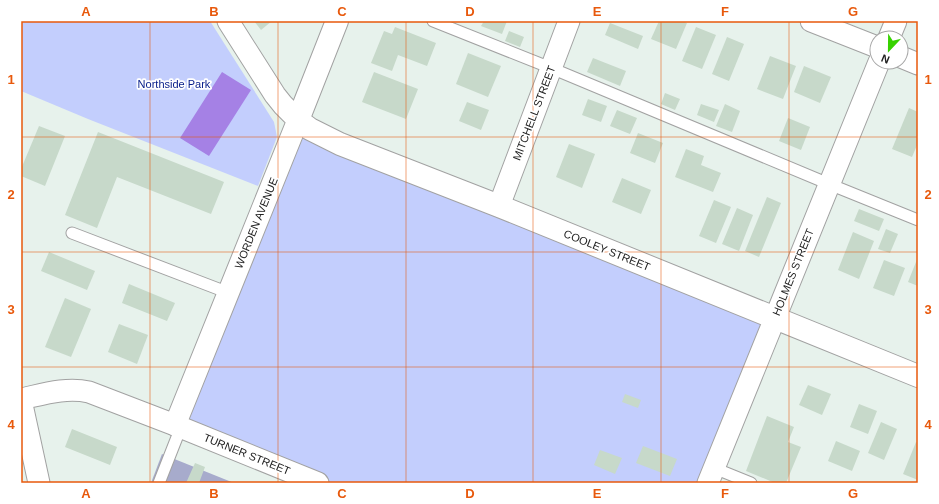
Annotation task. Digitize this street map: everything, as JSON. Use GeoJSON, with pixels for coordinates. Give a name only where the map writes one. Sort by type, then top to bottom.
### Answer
{"type":"FeatureCollection","features":[{"type":"Feature","properties":{"kind":"street"},"geometry":{"type":"LineString","coordinates":[[228,21],[274,95],[298,120]]}},
{"type":"Feature","properties":{"kind":"street","name":"WORDEN AVENUE"},"geometry":{"type":"LineString","coordinates":[[178,426],[228,293],[337,21]]}},
{"type":"Feature","properties":{"kind":"street","name":"MITCHELL STREET"},"geometry":{"type":"LineString","coordinates":[[499,206],[569,21]]}},
{"type":"Feature","properties":{"kind":"street"},"geometry":{"type":"LineString","coordinates":[[811,21],[869,44]]}},
{"type":"Feature","properties":{"kind":"street","name":"HOLMES STREET"},"geometry":{"type":"LineString","coordinates":[[711,476],[876,70]]}},
{"type":"Feature","properties":{"kind":"street","name":"COOLEY STREET"},"geometry":{"type":"LineString","coordinates":[[298,120],[310,129],[340,144],[499,206],[918,376]]}},
{"type":"Feature","properties":{"kind":"street","name":"TURNER STREET"},"geometry":{"type":"LineString","coordinates":[[21,399],[64,390],[80,390],[89,392],[178,426],[318,483]]}},
{"type":"Feature","properties":{"kind":"street"},"geometry":{"type":"LineString","coordinates":[[21,399],[39,483]]}},
{"type":"Feature","properties":{"kind":"lane"},"geometry":{"type":"LineString","coordinates":[[433,21],[551,68],[918,220]]}},
{"type":"Feature","properties":{"kind":"lane"},"geometry":{"type":"LineString","coordinates":[[72,233],[228,293]]}},
{"type":"Feature","properties":{"kind":"lane"},"geometry":{"type":"LineString","coordinates":[[159,483],[178,426]]}},
{"type":"Feature","properties":{"kind":"lane"},"geometry":{"type":"LineString","coordinates":[[711,476],[752,483]]}},
{"type":"Feature","properties":{"kind":"shaded area"},"geometry":{"type":"Polygon","coordinates":[[[222,72],[251,90],[209,156],[180,138],[222,72]]]}},
{"type":"Feature","properties":{"kind":"shaded area"},"geometry":{"type":"Polygon","coordinates":[[[162,454],[234,483],[151,483],[162,454]]]}},
{"type":"Feature","properties":{"kind":"green space","name":"Northside Park"},"geometry":{"type":"Polygon","coordinates":[[[21,21],[210,21],[274,122],[277,137],[258,186],[21,91],[21,21]]]}},
{"type":"Feature","properties":{"kind":"green space"},"geometry":{"type":"Polygon","coordinates":[[[298,120],[775,318],[708,483],[318,483],[175,425],[298,120]]]}},
{"type":"Feature","properties":{"kind":"building"},"geometry":{"type":"Polygon","coordinates":[[[254,21],[272,21],[261,30],[254,21]]]}},
{"type":"Feature","properties":{"kind":"building"},"geometry":{"type":"Polygon","coordinates":[[[484,21],[507,21],[502,34],[481,26],[484,21]]]}},
{"type":"Feature","properties":{"kind":"building"},"geometry":{"type":"Polygon","coordinates":[[[659,21],[682,21],[687,23],[676,49],[651,39],[659,21]]]}},
{"type":"Feature","properties":{"kind":"building"},"geometry":{"type":"Polygon","coordinates":[[[610,23],[643,36],[638,49],[605,35],[610,23]]]}},
{"type":"Feature","properties":{"kind":"building"},"geometry":{"type":"Polygon","coordinates":[[[395,27],[436,43],[427,66],[398,55],[392,71],[371,63],[384,31],[392,34],[395,27]]]}},
{"type":"Feature","properties":{"kind":"building"},"geometry":{"type":"Polygon","coordinates":[[[696,27],[716,35],[702,69],[682,61],[696,27]]]}},
{"type":"Feature","properties":{"kind":"building"},"geometry":{"type":"Polygon","coordinates":[[[509,31],[524,37],[520,47],[505,41],[509,31]]]}},
{"type":"Feature","properties":{"kind":"building"},"geometry":{"type":"Polygon","coordinates":[[[727,37],[744,44],[729,81],[712,74],[727,37]]]}},
{"type":"Feature","properties":{"kind":"building"},"geometry":{"type":"Polygon","coordinates":[[[468,53],[501,66],[488,97],[456,84],[468,53]]]}},
{"type":"Feature","properties":{"kind":"building"},"geometry":{"type":"Polygon","coordinates":[[[770,56],[796,66],[783,99],[757,89],[770,56]]]}},
{"type":"Feature","properties":{"kind":"building"},"geometry":{"type":"Polygon","coordinates":[[[593,58],[626,71],[620,86],[587,72],[593,58]]]}},
{"type":"Feature","properties":{"kind":"building"},"geometry":{"type":"Polygon","coordinates":[[[804,66],[831,77],[820,103],[794,92],[804,66]]]}},
{"type":"Feature","properties":{"kind":"building"},"geometry":{"type":"Polygon","coordinates":[[[374,72],[418,89],[406,119],[362,102],[374,72]]]}},
{"type":"Feature","properties":{"kind":"building"},"geometry":{"type":"Polygon","coordinates":[[[665,93],[680,99],[675,110],[661,104],[665,93]]]}},
{"type":"Feature","properties":{"kind":"building"},"geometry":{"type":"Polygon","coordinates":[[[588,99],[607,106],[601,122],[582,115],[588,99]]]}},
{"type":"Feature","properties":{"kind":"building"},"geometry":{"type":"Polygon","coordinates":[[[467,102],[489,110],[481,130],[459,121],[467,102]]]}},
{"type":"Feature","properties":{"kind":"building"},"geometry":{"type":"Polygon","coordinates":[[[701,104],[719,110],[714,122],[697,115],[701,104]]]}},
{"type":"Feature","properties":{"kind":"building"},"geometry":{"type":"Polygon","coordinates":[[[725,104],[740,111],[732,132],[716,126],[725,104]]]}},
{"type":"Feature","properties":{"kind":"building"},"geometry":{"type":"Polygon","coordinates":[[[909,108],[918,112],[918,143],[912,157],[892,149],[909,108]]]}},
{"type":"Feature","properties":{"kind":"building"},"geometry":{"type":"Polygon","coordinates":[[[617,110],[637,118],[630,134],[610,126],[617,110]]]}},
{"type":"Feature","properties":{"kind":"building"},"geometry":{"type":"Polygon","coordinates":[[[788,118],[810,127],[801,150],[779,141],[788,118]]]}},
{"type":"Feature","properties":{"kind":"building"},"geometry":{"type":"Polygon","coordinates":[[[39,126],[65,136],[45,186],[21,176],[21,169],[39,126]]]}},
{"type":"Feature","properties":{"kind":"building"},"geometry":{"type":"Polygon","coordinates":[[[98,132],[224,182],[211,214],[117,177],[97,228],[65,215],[98,132]]]}},
{"type":"Feature","properties":{"kind":"building"},"geometry":{"type":"Polygon","coordinates":[[[638,133],[663,143],[655,163],[630,153],[638,133]]]}},
{"type":"Feature","properties":{"kind":"building"},"geometry":{"type":"Polygon","coordinates":[[[569,144],[595,154],[582,188],[556,177],[569,144]]]}},
{"type":"Feature","properties":{"kind":"building"},"geometry":{"type":"Polygon","coordinates":[[[686,149],[704,156],[701,165],[721,173],[713,192],[675,177],[686,149]]]}},
{"type":"Feature","properties":{"kind":"building"},"geometry":{"type":"Polygon","coordinates":[[[622,178],[651,190],[641,214],[612,202],[622,178]]]}},
{"type":"Feature","properties":{"kind":"building"},"geometry":{"type":"Polygon","coordinates":[[[767,197],[781,203],[759,257],[745,251],[767,197]]]}},
{"type":"Feature","properties":{"kind":"building"},"geometry":{"type":"Polygon","coordinates":[[[714,200],[731,207],[716,243],[699,236],[714,200]]]}},
{"type":"Feature","properties":{"kind":"building"},"geometry":{"type":"Polygon","coordinates":[[[737,208],[753,215],[739,251],[722,244],[737,208]]]}},
{"type":"Feature","properties":{"kind":"building"},"geometry":{"type":"Polygon","coordinates":[[[859,209],[884,219],[879,231],[854,221],[859,209]]]}},
{"type":"Feature","properties":{"kind":"building"},"geometry":{"type":"Polygon","coordinates":[[[886,229],[898,234],[890,253],[878,249],[886,229]]]}},
{"type":"Feature","properties":{"kind":"building"},"geometry":{"type":"Polygon","coordinates":[[[853,232],[874,241],[859,279],[838,270],[853,232]]]}},
{"type":"Feature","properties":{"kind":"building"},"geometry":{"type":"Polygon","coordinates":[[[49,252],[95,271],[87,290],[41,271],[49,252]]]}},
{"type":"Feature","properties":{"kind":"building"},"geometry":{"type":"Polygon","coordinates":[[[918,257],[918,286],[908,282],[918,257]]]}},
{"type":"Feature","properties":{"kind":"building"},"geometry":{"type":"Polygon","coordinates":[[[884,260],[905,268],[894,296],[873,288],[884,260]]]}},
{"type":"Feature","properties":{"kind":"building"},"geometry":{"type":"Polygon","coordinates":[[[129,284],[175,303],[167,321],[122,303],[129,284]]]}},
{"type":"Feature","properties":{"kind":"building"},"geometry":{"type":"Polygon","coordinates":[[[65,298],[91,309],[71,357],[45,347],[65,298]]]}},
{"type":"Feature","properties":{"kind":"building"},"geometry":{"type":"Polygon","coordinates":[[[119,324],[148,335],[137,364],[108,352],[119,324]]]}},
{"type":"Feature","properties":{"kind":"building"},"geometry":{"type":"Polygon","coordinates":[[[808,385],[831,394],[822,415],[799,405],[808,385]]]}},
{"type":"Feature","properties":{"kind":"building"},"geometry":{"type":"Polygon","coordinates":[[[625,394],[641,400],[638,408],[622,402],[625,394]]]}},
{"type":"Feature","properties":{"kind":"building"},"geometry":{"type":"Polygon","coordinates":[[[859,404],[877,411],[868,434],[850,427],[859,404]]]}},
{"type":"Feature","properties":{"kind":"building"},"geometry":{"type":"Polygon","coordinates":[[[767,416],[794,427],[788,442],[801,447],[786,483],[775,483],[746,471],[767,416]]]}},
{"type":"Feature","properties":{"kind":"building"},"geometry":{"type":"Polygon","coordinates":[[[881,422],[897,429],[884,460],[868,453],[881,422]]]}},
{"type":"Feature","properties":{"kind":"building"},"geometry":{"type":"Polygon","coordinates":[[[72,429],[117,447],[110,465],[65,447],[72,429]]]}},
{"type":"Feature","properties":{"kind":"building"},"geometry":{"type":"Polygon","coordinates":[[[836,441],[860,451],[852,471],[828,461],[836,441]]]}},
{"type":"Feature","properties":{"kind":"building"},"geometry":{"type":"Polygon","coordinates":[[[916,442],[918,443],[918,480],[903,474],[916,442]]]}},
{"type":"Feature","properties":{"kind":"building"},"geometry":{"type":"Polygon","coordinates":[[[643,446],[677,459],[670,476],[636,463],[643,446]]]}},
{"type":"Feature","properties":{"kind":"building"},"geometry":{"type":"Polygon","coordinates":[[[600,450],[622,458],[615,474],[594,465],[600,450]]]}},
{"type":"Feature","properties":{"kind":"building"},"geometry":{"type":"Polygon","coordinates":[[[195,463],[205,467],[199,483],[186,483],[195,463]]]}}]}
